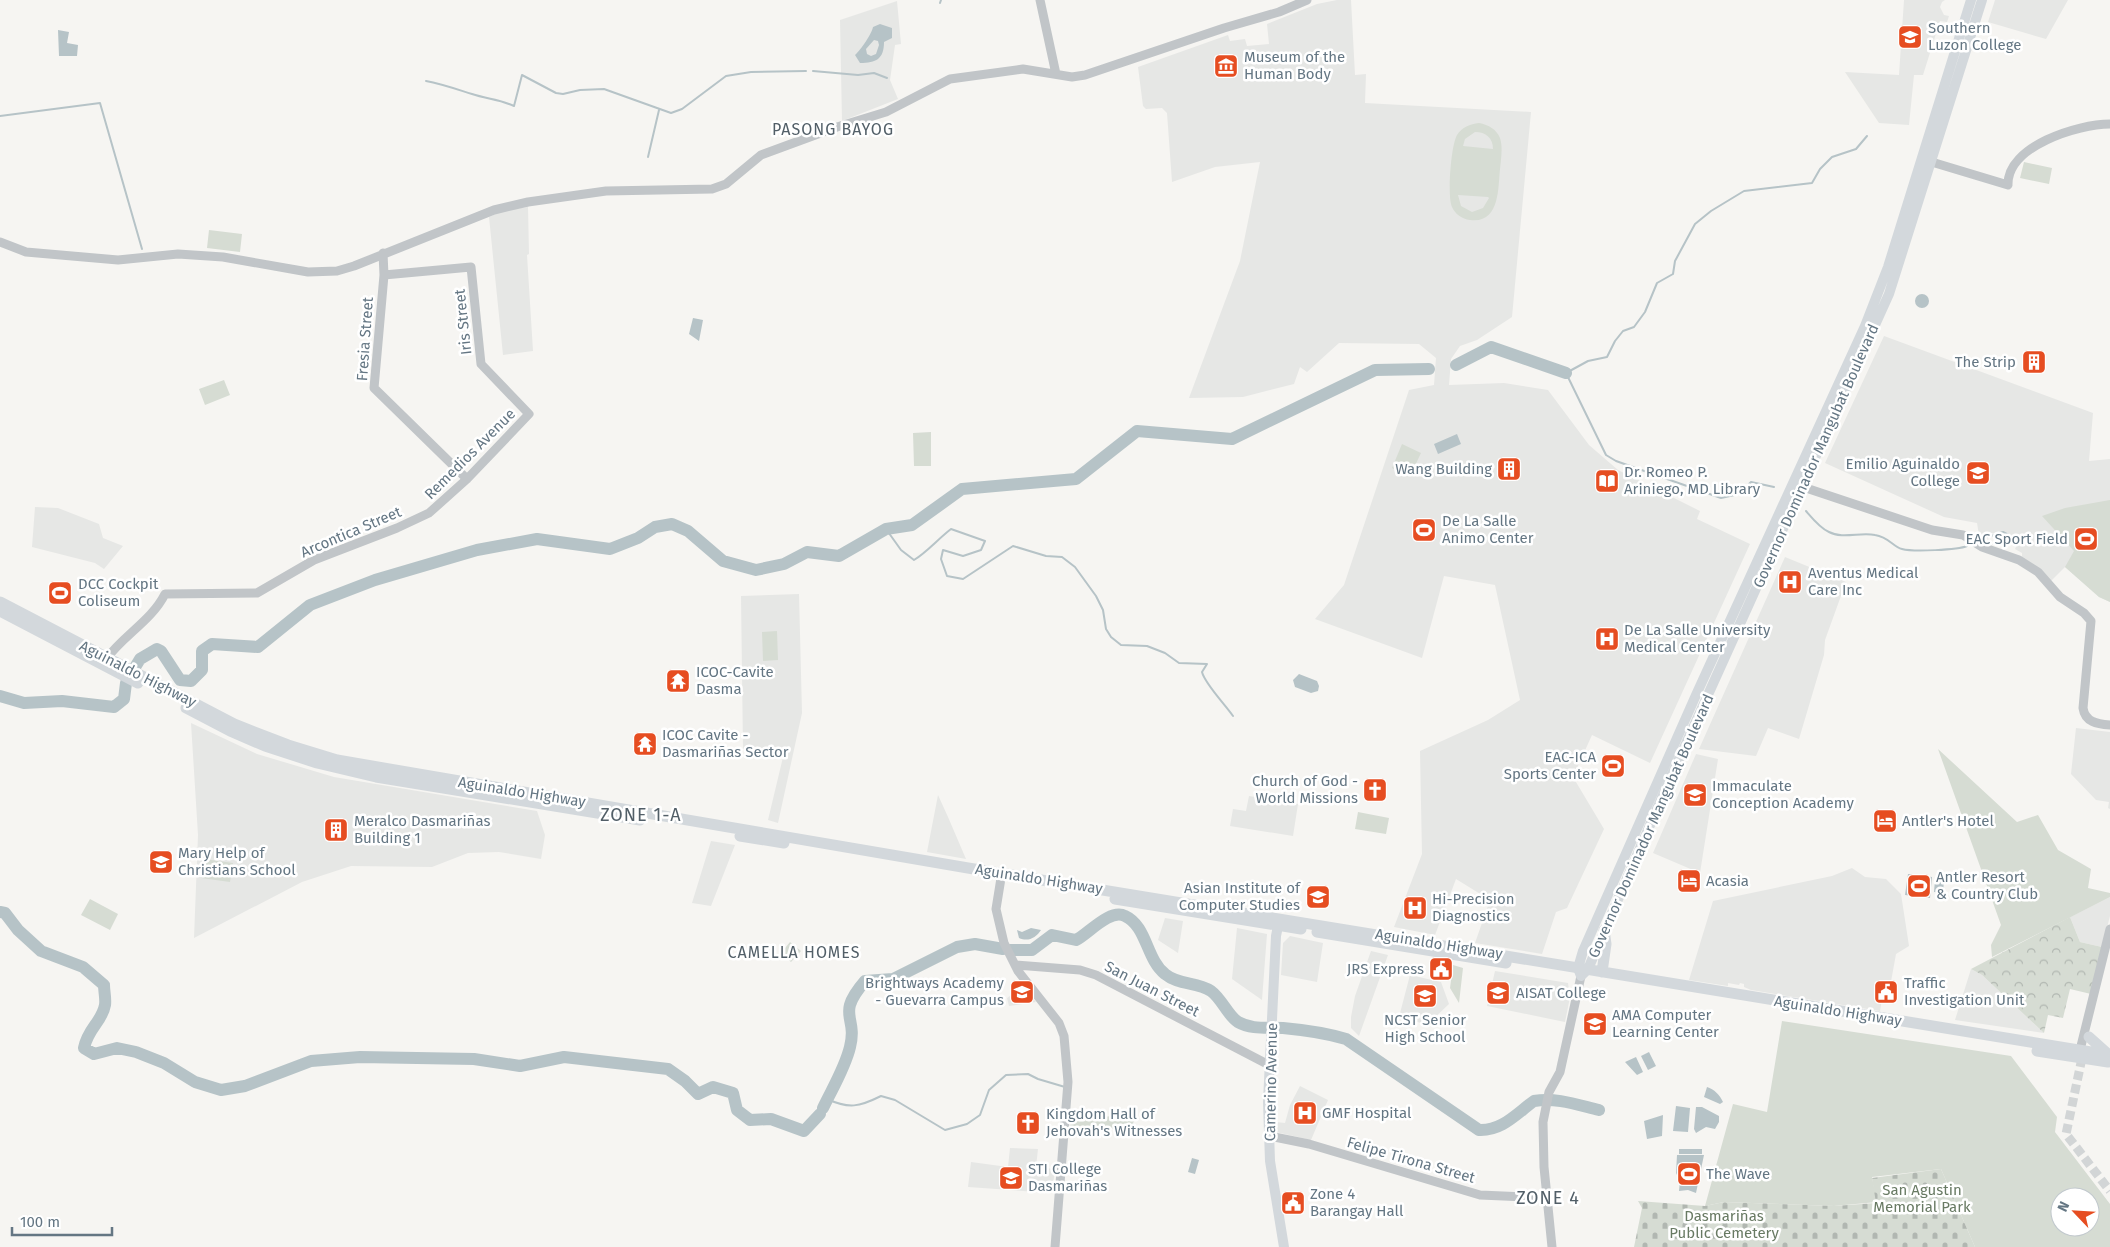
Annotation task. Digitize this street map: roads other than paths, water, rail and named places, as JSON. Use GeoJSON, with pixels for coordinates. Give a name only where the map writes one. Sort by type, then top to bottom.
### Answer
{"type":"FeatureCollection","features":[{"type":"Feature","properties":{"kind":"highway","name":"Aguinaldo Highway"},"geometry":{"type":"LineString","coordinates":[[0,602],[107,658],[121,670]]}},
{"type":"Feature","properties":{"kind":"highway","name":"Aguinaldo Highway"},"geometry":{"type":"LineString","coordinates":[[0,611],[121,670],[247,739],[335,768],[441,788],[1002,876],[2083,1053],[2110,1055]]}},
{"type":"Feature","properties":{"kind":"highway"},"geometry":{"type":"LineString","coordinates":[[1602,972],[1606,944],[1604,930]]}},
{"type":"Feature","properties":{"kind":"highway","name":"Aguinaldo Highway"},"geometry":{"type":"LineString","coordinates":[[1582,971],[1602,972],[2083,1053],[2110,1063]]}},
{"type":"Feature","properties":{"kind":"highway"},"geometry":{"type":"LineString","coordinates":[[2089,1037],[2110,1055]]}},
{"type":"Feature","properties":{"kind":"main road","name":"Governor Dominador Mangubat Boulevard"},"geometry":{"type":"LineString","coordinates":[[1929,160],[1971,0]]}},
{"type":"Feature","properties":{"kind":"main road","name":"Governor Dominador Mangubat Boulevard"},"geometry":{"type":"LineString","coordinates":[[1582,971],[1604,930],[1798,485],[1869,328],[1888,266],[1929,160],[1982,0]]}},
{"type":"Feature","properties":{"kind":"main road","name":"Governor Dominador Mangubat Boulevard"},"geometry":{"type":"LineString","coordinates":[[1582,971],[1666,761],[1798,485]]}},
{"type":"Feature","properties":{"kind":"main road","name":"Camerino Avenue"},"geometry":{"type":"LineString","coordinates":[[1281,922],[1272,1007],[1269,1065],[1269,1136],[1270,1161],[1284,1247]]}},
{"type":"Feature","properties":{"kind":"street"},"geometry":{"type":"LineString","coordinates":[[1040,0],[1056,74]]}},
{"type":"Feature","properties":{"kind":"street"},"geometry":{"type":"LineString","coordinates":[[0,242],[26,252],[118,260],[185,254],[223,257],[320,273],[354,266],[494,210],[528,202],[606,190],[718,187],[761,155],[836,127],[886,112],[950,79],[1023,69],[1078,76],[1108,69],[1185,40],[1279,12],[1307,0]]}},
{"type":"Feature","properties":{"kind":"street"},"geometry":{"type":"LineString","coordinates":[[1929,160],[2008,183],[2016,161],[2035,146],[2089,126],[2110,124]]}},
{"type":"Feature","properties":{"kind":"street","name":"Fresia Street"},"geometry":{"type":"LineString","coordinates":[[383,253],[384,275],[374,388],[467,480]]}},
{"type":"Feature","properties":{"kind":"street","name":"Iris Street"},"geometry":{"type":"LineString","coordinates":[[384,275],[471,266],[481,364],[529,414]]}},
{"type":"Feature","properties":{"kind":"street","name":"Remedios Avenue"},"geometry":{"type":"LineString","coordinates":[[429,513],[467,480],[529,414]]}},
{"type":"Feature","properties":{"kind":"street"},"geometry":{"type":"LineString","coordinates":[[1798,485],[1932,530],[1963,535],[1974,542],[2025,563],[2038,572],[2060,597],[2088,616],[2092,626],[2084,714],[2091,721],[2110,725]]}},
{"type":"Feature","properties":{"kind":"street","name":"Arcontica Street"},"geometry":{"type":"LineString","coordinates":[[107,658],[116,646],[157,608],[166,594],[257,593],[314,560],[397,528],[429,513]]}},
{"type":"Feature","properties":{"kind":"street"},"geometry":{"type":"LineString","coordinates":[[1002,876],[997,917],[1004,944],[1014,965],[1059,1023],[1064,1036],[1068,1082],[1055,1247]]}},
{"type":"Feature","properties":{"kind":"street"},"geometry":{"type":"LineString","coordinates":[[2083,1053],[2110,929]]}},
{"type":"Feature","properties":{"kind":"street"},"geometry":{"type":"LineString","coordinates":[[2083,1053],[2089,1037],[2110,953]]}},
{"type":"Feature","properties":{"kind":"street","name":"San Juan Street"},"geometry":{"type":"LineString","coordinates":[[1014,965],[1080,970],[1096,975],[1269,1065]]}},
{"type":"Feature","properties":{"kind":"street"},"geometry":{"type":"LineString","coordinates":[[1552,1247],[1542,1139],[1546,1104],[1560,1072],[1582,971]]}},
{"type":"Feature","properties":{"kind":"street","name":"Felipe Tirona Street"},"geometry":{"type":"LineString","coordinates":[[1269,1136],[1309,1144],[1480,1195],[1548,1198]]}},
{"type":"Feature","properties":{"kind":"waterway"},"geometry":{"type":"LineString","coordinates":[[426,81],[514,106],[522,75],[556,93],[563,94],[580,90],[604,89],[671,113],[682,109],[726,76],[751,72],[806,71]]}},
{"type":"Feature","properties":{"kind":"waterway"},"geometry":{"type":"LineString","coordinates":[[813,71],[858,75],[874,73],[887,78]]}},
{"type":"Feature","properties":{"kind":"waterway"},"geometry":{"type":"LineString","coordinates":[[0,116],[100,103],[142,249]]}},
{"type":"Feature","properties":{"kind":"waterway"},"geometry":{"type":"LineString","coordinates":[[648,157],[659,110]]}},
{"type":"Feature","properties":{"kind":"waterway"},"geometry":{"type":"LineString","coordinates":[[1774,487],[1751,482],[1739,494],[1721,498],[1616,461],[1606,455],[1566,373],[1588,361],[1607,357],[1615,341],[1623,331],[1634,327],[1645,312],[1657,283],[1673,274],[1675,261],[1695,224],[1711,211],[1744,191],[1812,183],[1820,169],[1832,157],[1856,149],[1867,136]]}},
{"type":"Feature","properties":{"kind":"waterway"},"geometry":{"type":"LineString","coordinates":[[1456,365],[1491,347],[1566,373]]}},
{"type":"Feature","properties":{"kind":"waterway"},"geometry":{"type":"LineString","coordinates":[[134,669],[140,659],[157,649],[161,651],[180,680],[191,681],[202,670],[202,651],[212,644],[258,647],[310,605],[375,580],[477,550],[537,539],[610,549],[638,538],[655,527],[672,524],[688,531],[723,561],[756,570],[784,564],[807,552],[839,556],[886,529],[912,525],[962,489],[1076,479],[1137,431],[1232,439],[1375,370],[1429,369]]}},
{"type":"Feature","properties":{"kind":"waterway"},"geometry":{"type":"LineString","coordinates":[[1806,511],[1819,525],[1834,534],[1870,534],[1880,536],[1902,549],[1935,550],[1967,546]]}},
{"type":"Feature","properties":{"kind":"waterway"},"geometry":{"type":"LineString","coordinates":[[886,529],[901,550],[914,560],[951,529],[985,541],[981,550],[963,556],[943,550],[941,559],[947,576],[963,579],[1013,546],[1046,556],[1062,557],[1075,567],[1096,596],[1103,610],[1106,629],[1111,637],[1121,645],[1147,646],[1165,653],[1179,663],[1207,664],[1202,672],[1204,677],[1233,716]]}},
{"type":"Feature","properties":{"kind":"waterway"},"geometry":{"type":"LineString","coordinates":[[1981,539],[2003,532],[2018,540]]}},
{"type":"Feature","properties":{"kind":"waterway"},"geometry":{"type":"LineString","coordinates":[[0,696],[24,703],[62,701],[114,707],[124,699],[126,683]]}},
{"type":"Feature","properties":{"kind":"waterway"},"geometry":{"type":"LineString","coordinates":[[0,912],[5,913],[18,930],[41,951],[83,967],[104,985],[105,1003],[103,1011],[84,1048],[94,1054],[117,1048],[136,1052],[164,1063],[195,1082],[221,1090],[245,1086],[311,1061],[360,1057],[474,1059],[520,1066],[564,1057],[668,1069],[685,1081],[698,1094],[713,1087],[733,1093],[737,1110],[750,1120],[771,1119],[804,1131],[820,1114]]}},
{"type":"Feature","properties":{"kind":"waterway"},"geometry":{"type":"LineString","coordinates":[[1010,950],[1032,950],[1052,935],[1076,940],[1106,919],[1119,915],[1125,916],[1138,927],[1154,960],[1165,974],[1170,978],[1211,991],[1238,1022],[1254,1027],[1283,1028],[1323,1033],[1346,1039],[1479,1130],[1487,1130],[1502,1125],[1534,1101],[1559,1101],[1599,1110]]}},
{"type":"Feature","properties":{"kind":"waterway"},"geometry":{"type":"LineString","coordinates":[[823,1108],[848,1055],[852,1036],[849,1009],[856,993],[865,981],[893,979],[957,947],[975,944],[1003,949]]}},
{"type":"Feature","properties":{"kind":"waterway"},"geometry":{"type":"LineString","coordinates":[[827,1099],[842,1104],[854,1105],[866,1103],[881,1096],[895,1100],[945,1130],[967,1124],[980,1115],[989,1090],[1006,1075],[1028,1074],[1065,1087]]}},
{"type":"Feature","properties":{"kind":"tunnel"},"geometry":{"type":"LineString","coordinates":[[2082,1058],[2066,1134],[2110,1191]]}},
{"type":"Feature","properties":{"kind":"place","name":"Southern Luzon College"},"geometry":{"type":"Point","coordinates":[1910,37]}},
{"type":"Feature","properties":{"kind":"place","name":"Museum of the Human Body"},"geometry":{"type":"Point","coordinates":[1226,66]}},
{"type":"Feature","properties":{"kind":"place","name":"The Strip"},"geometry":{"type":"Point","coordinates":[2034,362]}},
{"type":"Feature","properties":{"kind":"place","name":"Wang Building"},"geometry":{"type":"Point","coordinates":[1509,469]}},
{"type":"Feature","properties":{"kind":"place","name":"Emilio Aguinaldo College"},"geometry":{"type":"Point","coordinates":[1978,473]}},
{"type":"Feature","properties":{"kind":"place","name":"Dr. Romeo P. Ariniego, MD Library"},"geometry":{"type":"Point","coordinates":[1607,481]}},
{"type":"Feature","properties":{"kind":"place","name":"De La Salle Animo Center"},"geometry":{"type":"Point","coordinates":[1424,530]}},
{"type":"Feature","properties":{"kind":"place","name":"EAC Sport Field"},"geometry":{"type":"Point","coordinates":[2086,539]}},
{"type":"Feature","properties":{"kind":"place","name":"Aventus Medical Care Inc"},"geometry":{"type":"Point","coordinates":[1790,582]}},
{"type":"Feature","properties":{"kind":"place","name":"DCC Cockpit Coliseum"},"geometry":{"type":"Point","coordinates":[60,593]}},
{"type":"Feature","properties":{"kind":"place","name":"De La Salle University Medical Center"},"geometry":{"type":"Point","coordinates":[1607,639]}},
{"type":"Feature","properties":{"kind":"place","name":"ICOC-Cavite Dasma"},"geometry":{"type":"Point","coordinates":[678,681]}},
{"type":"Feature","properties":{"kind":"place","name":"ICOC Cavite - Dasmariñas Sector"},"geometry":{"type":"Point","coordinates":[645,744]}},
{"type":"Feature","properties":{"kind":"place","name":"EAC-ICA Sports Center"},"geometry":{"type":"Point","coordinates":[1613,766]}},
{"type":"Feature","properties":{"kind":"place","name":"Church of God - World Missions"},"geometry":{"type":"Point","coordinates":[1375,790]}},
{"type":"Feature","properties":{"kind":"place","name":"Immaculate Conception Academy"},"geometry":{"type":"Point","coordinates":[1695,795]}},
{"type":"Feature","properties":{"kind":"place","name":"Antler's Hotel"},"geometry":{"type":"Point","coordinates":[1885,821]}},
{"type":"Feature","properties":{"kind":"place","name":"Meralco Dasmariñas Building 1"},"geometry":{"type":"Point","coordinates":[336,830]}},
{"type":"Feature","properties":{"kind":"place","name":"Mary Help of Christians School"},"geometry":{"type":"Point","coordinates":[161,862]}},
{"type":"Feature","properties":{"kind":"place","name":"Acasia"},"geometry":{"type":"Point","coordinates":[1689,881]}},
{"type":"Feature","properties":{"kind":"place","name":"Antler Resort & Country Club"},"geometry":{"type":"Point","coordinates":[1919,886]}},
{"type":"Feature","properties":{"kind":"place","name":"Asian Institute of Computer Studies"},"geometry":{"type":"Point","coordinates":[1318,897]}},
{"type":"Feature","properties":{"kind":"place","name":"Hi-Precision Diagnostics"},"geometry":{"type":"Point","coordinates":[1415,908]}},
{"type":"Feature","properties":{"kind":"place","name":"JRS Express"},"geometry":{"type":"Point","coordinates":[1441,969]}},
{"type":"Feature","properties":{"kind":"place","name":"Brightways Academy - Guevarra Campus"},"geometry":{"type":"Point","coordinates":[1022,992]}},
{"type":"Feature","properties":{"kind":"place","name":"Traffic Investigation Unit"},"geometry":{"type":"Point","coordinates":[1886,992]}},
{"type":"Feature","properties":{"kind":"place","name":"AISAT College"},"geometry":{"type":"Point","coordinates":[1498,993]}},
{"type":"Feature","properties":{"kind":"place","name":"NCST Senior High School"},"geometry":{"type":"Point","coordinates":[1425,996]}},
{"type":"Feature","properties":{"kind":"place","name":"AMA Computer Learning Center"},"geometry":{"type":"Point","coordinates":[1595,1024]}},
{"type":"Feature","properties":{"kind":"place","name":"GMF Hospital"},"geometry":{"type":"Point","coordinates":[1305,1113]}},
{"type":"Feature","properties":{"kind":"place","name":"Kingdom Hall of Jehovah's Witnesses"},"geometry":{"type":"Point","coordinates":[1028,1123]}},
{"type":"Feature","properties":{"kind":"place","name":"The Wave"},"geometry":{"type":"Point","coordinates":[1689,1174]}},
{"type":"Feature","properties":{"kind":"place","name":"STI College Dasmariñas"},"geometry":{"type":"Point","coordinates":[1011,1178]}},
{"type":"Feature","properties":{"kind":"place","name":"Zone 4 Barangay Hall"},"geometry":{"type":"Point","coordinates":[1293,1203]}},
{"type":"Feature","properties":{"kind":"district","name":"PASONG BAYOG"},"geometry":{"type":"Point","coordinates":[833,129]}},
{"type":"Feature","properties":{"kind":"district","name":"ZONE 1-A"},"geometry":{"type":"Point","coordinates":[641,815]}},
{"type":"Feature","properties":{"kind":"district","name":"CAMELLA HOMES"},"geometry":{"type":"Point","coordinates":[794,952]}},
{"type":"Feature","properties":{"kind":"district","name":"ZONE 4"},"geometry":{"type":"Point","coordinates":[1548,1198]}},
{"type":"Feature","properties":{"kind":"park label","name":"San Agustin Memorial Park"},"geometry":{"type":"Point","coordinates":[1922,1198]}},
{"type":"Feature","properties":{"kind":"park label","name":"Dasmariñas Public Cemetery"},"geometry":{"type":"Point","coordinates":[1724,1224]}}]}
